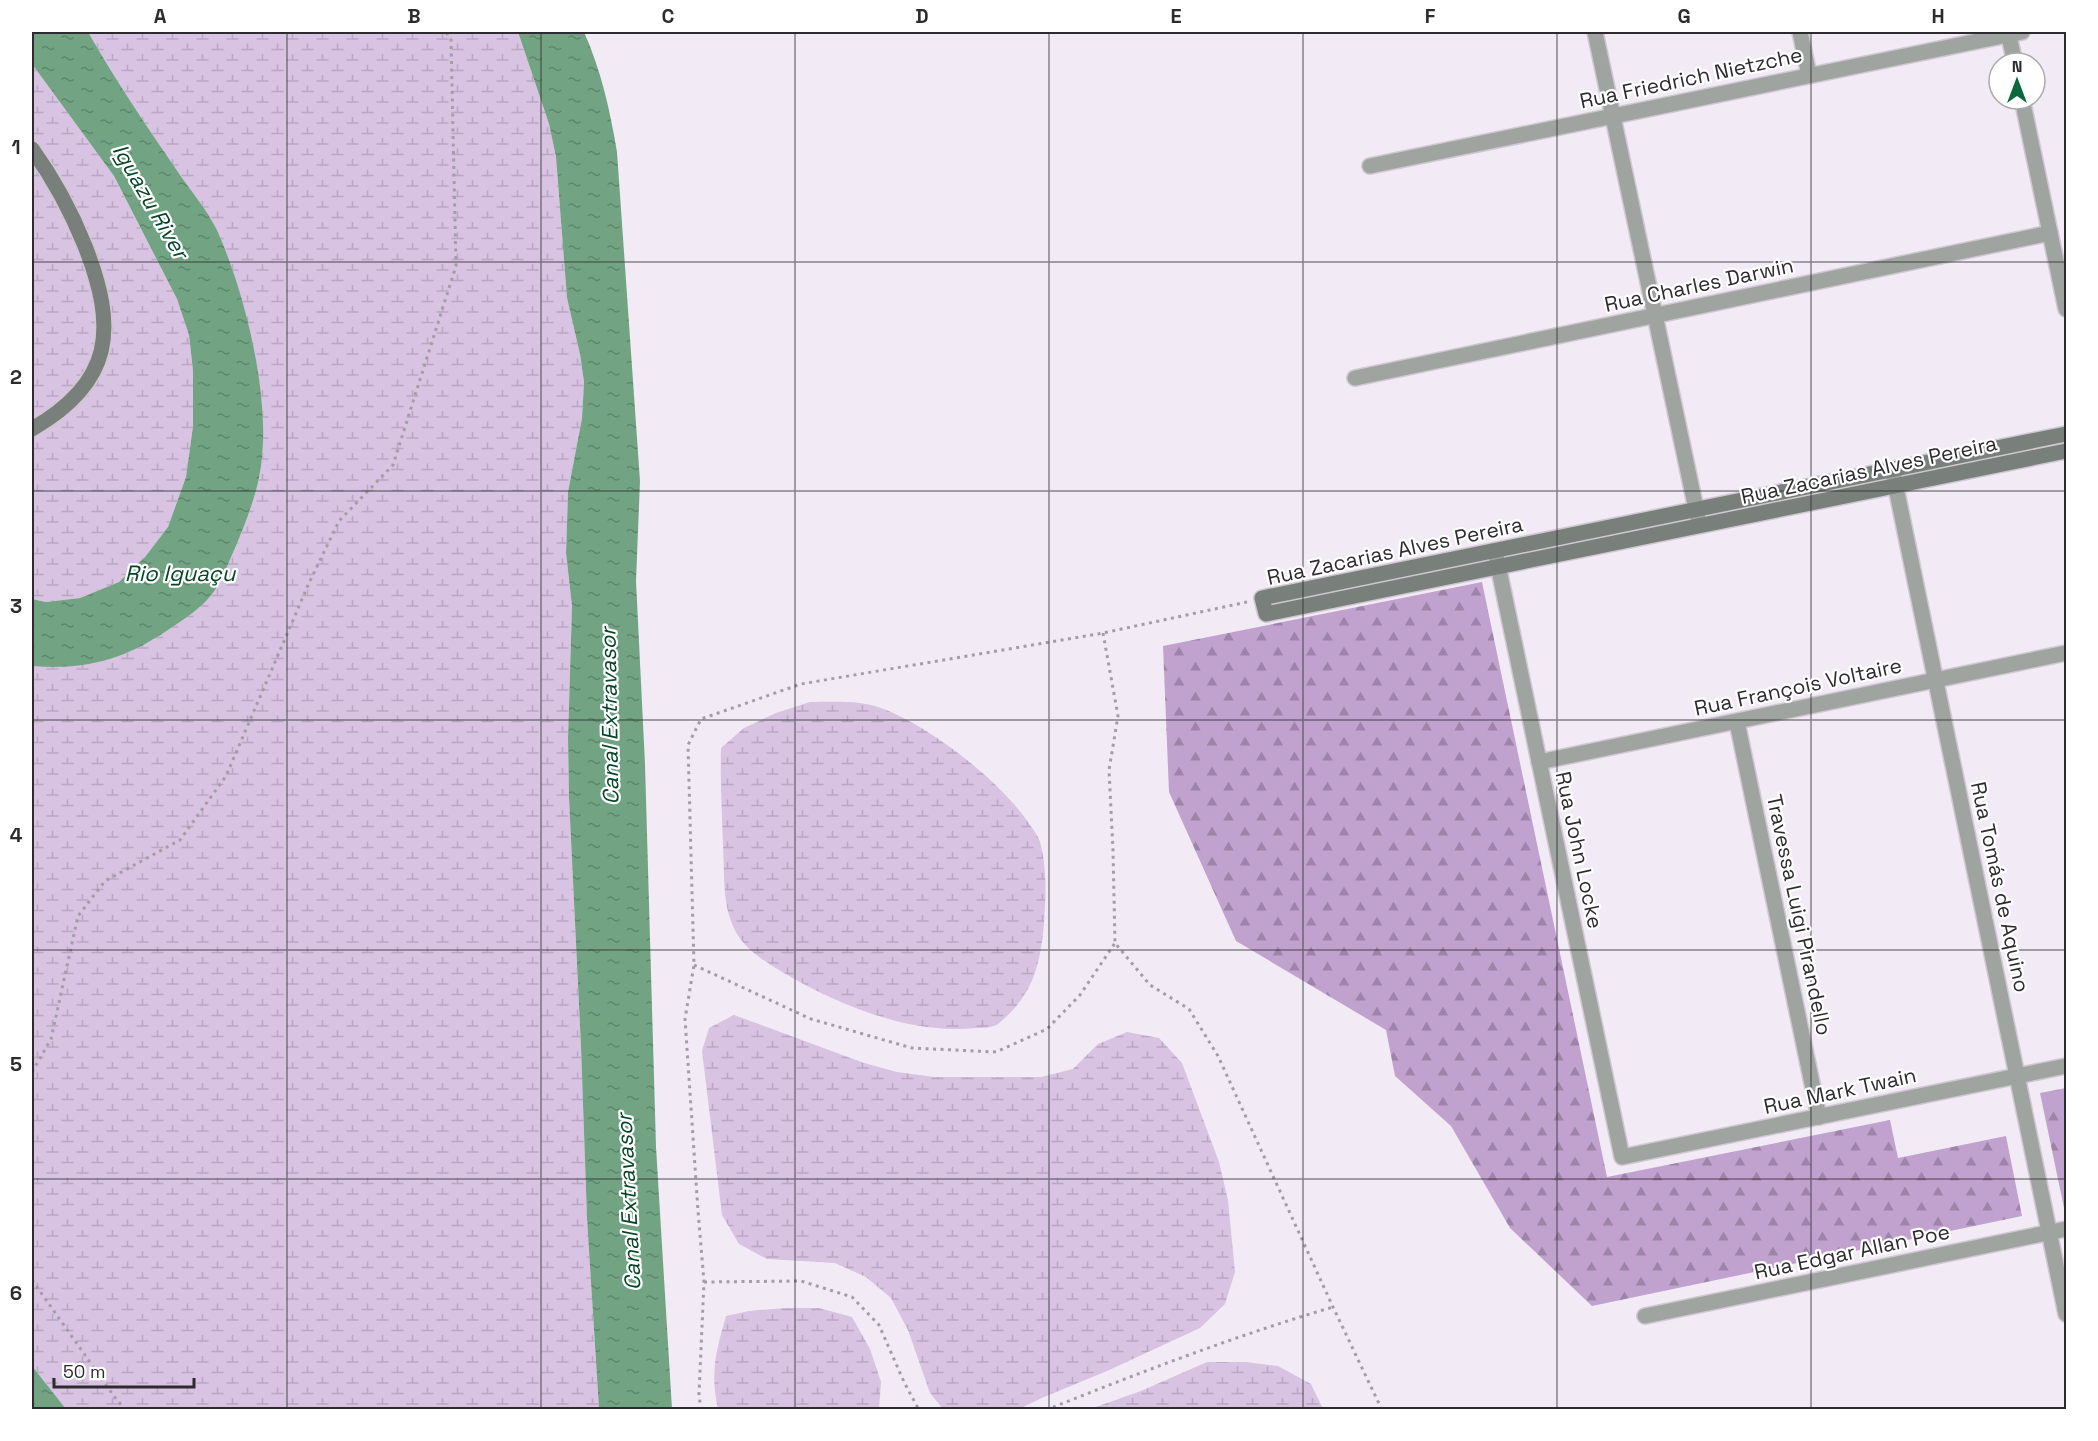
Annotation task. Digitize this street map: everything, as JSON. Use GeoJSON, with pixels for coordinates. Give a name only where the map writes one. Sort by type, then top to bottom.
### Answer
{"type":"FeatureCollection","features":[{"type":"Feature","properties":{"kind":"street"},"geometry":{"type":"LineString","coordinates":[[1595,32],[1699,526]]}},
{"type":"Feature","properties":{"kind":"street"},"geometry":{"type":"LineString","coordinates":[[1800,32],[1809,75]]}},
{"type":"Feature","properties":{"kind":"street"},"geometry":{"type":"LineString","coordinates":[[2013,32],[2014,51]]}},
{"type":"Feature","properties":{"kind":"street","name":"Rua Friedrich Nietzche"},"geometry":{"type":"LineString","coordinates":[[1370,166],[2013,32]]}},
{"type":"Feature","properties":{"kind":"street"},"geometry":{"type":"LineString","coordinates":[[2025,111],[2067,309]]}},
{"type":"Feature","properties":{"kind":"street"},"geometry":{"type":"LineString","coordinates":[[32,149],[59,191],[92,263],[103,302],[105,330],[100,355],[92,376],[74,399],[52,417],[32,429]]}},
{"type":"Feature","properties":{"kind":"street","name":"Rua Charles Darwin"},"geometry":{"type":"LineString","coordinates":[[1355,378],[2050,233]]}},
{"type":"Feature","properties":{"kind":"street","name":"Rua Zacarias Alves Pereira"},"geometry":{"type":"LineString","coordinates":[[2067,434],[1262,598],[1266,614],[2067,451]]}},
{"type":"Feature","properties":{"kind":"street","name":"Rua Tomás de Aquino"},"geometry":{"type":"LineString","coordinates":[[1892,469],[2067,1314]]}},
{"type":"Feature","properties":{"kind":"street","name":"Rua John Locke"},"geometry":{"type":"LineString","coordinates":[[1495,551],[1622,1157]]}},
{"type":"Feature","properties":{"kind":"street","name":"Rua François Voltaire"},"geometry":{"type":"LineString","coordinates":[[1539,762],[2067,653]]}},
{"type":"Feature","properties":{"kind":"street","name":"Travessa Luigi Pirandello"},"geometry":{"type":"LineString","coordinates":[[1737,722],[1819,1117]]}},
{"type":"Feature","properties":{"kind":"street","name":"Rua Mark Twain"},"geometry":{"type":"LineString","coordinates":[[1622,1157],[2067,1066]]}},
{"type":"Feature","properties":{"kind":"street","name":"Rua Edgar Allan Poe"},"geometry":{"type":"LineString","coordinates":[[1646,1316],[2067,1229]]}},
{"type":"Feature","properties":{"kind":"path"},"geometry":{"type":"LineString","coordinates":[[32,1072],[51,1039],[78,916],[105,881],[180,840],[226,776],[309,583],[339,521],[393,465],[456,266],[451,40],[446,32]]}},
{"type":"Feature","properties":{"kind":"path"},"geometry":{"type":"LineString","coordinates":[[701,1410],[699,1394],[704,1282],[685,1020],[694,965],[688,745],[701,719],[801,684],[1103,633],[1262,598]]}},
{"type":"Feature","properties":{"kind":"path"},"geometry":{"type":"LineString","coordinates":[[694,965],[811,1020],[912,1048],[996,1052],[1047,1029],[1080,995],[1115,943],[1109,770],[1118,716],[1103,633]]}},
{"type":"Feature","properties":{"kind":"path"},"geometry":{"type":"LineString","coordinates":[[1115,943],[1150,985],[1189,1009],[1218,1056],[1382,1410]]}},
{"type":"Feature","properties":{"kind":"path"},"geometry":{"type":"LineString","coordinates":[[32,1280],[126,1410]]}},
{"type":"Feature","properties":{"kind":"path"},"geometry":{"type":"LineString","coordinates":[[704,1282],[801,1281],[852,1297],[879,1325],[919,1410]]}},
{"type":"Feature","properties":{"kind":"path"},"geometry":{"type":"LineString","coordinates":[[1046,1410],[1166,1362],[1277,1323],[1333,1307]]}},
{"type":"Feature","properties":{"kind":"green space"},"geometry":{"type":"Polygon","coordinates":[[[88,32],[518,32],[549,124],[556,157],[567,298],[584,382],[582,418],[568,492],[566,553],[572,606],[568,738],[587,1219],[599,1409],[66,1409],[32,1366],[32,666],[85,664],[117,656],[149,642],[182,621],[203,604],[220,581],[246,521],[257,487],[263,450],[260,385],[247,318],[217,230],[130,101],[88,32]]]}},
{"type":"Feature","properties":{"kind":"green space"},"geometry":{"type":"Polygon","coordinates":[[[32,64],[114,176],[177,299],[189,335],[193,371],[193,426],[186,477],[168,527],[145,557],[119,582],[80,598],[46,602],[32,599],[32,64]]]}},
{"type":"Feature","properties":{"kind":"green space"},"geometry":{"type":"Polygon","coordinates":[[[1482,582],[1607,1177],[1890,1120],[1898,1158],[2006,1136],[2022,1216],[1592,1306],[1510,1228],[1451,1126],[1395,1076],[1386,1030],[1236,941],[1169,792],[1163,646],[1482,582]]]}},
{"type":"Feature","properties":{"kind":"green space"},"geometry":{"type":"Polygon","coordinates":[[[810,702],[873,705],[921,728],[963,757],[1002,791],[1036,833],[1044,862],[1045,882],[1044,923],[1040,953],[1027,991],[998,1024],[987,1027],[951,1029],[926,1027],[876,1015],[805,985],[766,962],[739,937],[729,915],[725,892],[721,748],[744,728],[776,713],[810,702]]]}},
{"type":"Feature","properties":{"kind":"green space"},"geometry":{"type":"Polygon","coordinates":[[[734,1015],[864,1063],[897,1072],[934,1077],[1041,1077],[1073,1069],[1098,1044],[1127,1032],[1159,1038],[1182,1063],[1219,1162],[1228,1200],[1235,1272],[1225,1304],[1200,1328],[1019,1409],[943,1409],[930,1393],[908,1330],[891,1298],[866,1277],[835,1263],[767,1259],[739,1244],[722,1215],[702,1051],[709,1028],[734,1015]]]}},
{"type":"Feature","properties":{"kind":"green space"},"geometry":{"type":"Polygon","coordinates":[[[2066,1088],[2066,1207],[2064,1208],[2040,1093],[2066,1088]]]}},
{"type":"Feature","properties":{"kind":"green space"},"geometry":{"type":"Polygon","coordinates":[[[819,1308],[852,1317],[870,1349],[881,1382],[879,1409],[718,1409],[714,1373],[719,1340],[726,1316],[749,1311],[819,1308]]]}},
{"type":"Feature","properties":{"kind":"green space"},"geometry":{"type":"Polygon","coordinates":[[[1207,1362],[1244,1362],[1278,1366],[1311,1384],[1323,1409],[1090,1409],[1141,1391],[1207,1362]]]}},
{"type":"Feature","properties":{"kind":"water","name":"Rio Iguaçu"},"geometry":{"type":"Polygon","coordinates":[[[32,32],[88,32],[142,118],[213,222],[228,256],[247,318],[260,385],[263,418],[263,450],[255,496],[236,546],[213,593],[188,617],[133,650],[117,657],[85,665],[51,667],[32,666],[32,599],[46,602],[80,598],[119,582],[145,557],[168,527],[186,477],[193,426],[193,371],[189,335],[177,299],[114,176],[32,64],[32,32]]]}},
{"type":"Feature","properties":{"kind":"water","name":"Canal Extravasor"},"geometry":{"type":"Polygon","coordinates":[[[518,32],[584,32],[604,90],[617,152],[640,481],[636,581],[645,764],[656,1147],[672,1409],[599,1409],[587,1219],[568,738],[572,606],[566,553],[568,492],[582,418],[584,382],[567,298],[556,157],[549,124],[518,32]]]}},
{"type":"Feature","properties":{"kind":"water"},"geometry":{"type":"Polygon","coordinates":[[[32,1366],[66,1409],[32,1409],[32,1366]]]}},
{"type":"Feature","properties":{"kind":"water label","name":"Iguazu River"},"geometry":{"type":"Point","coordinates":[151,201]}}]}
